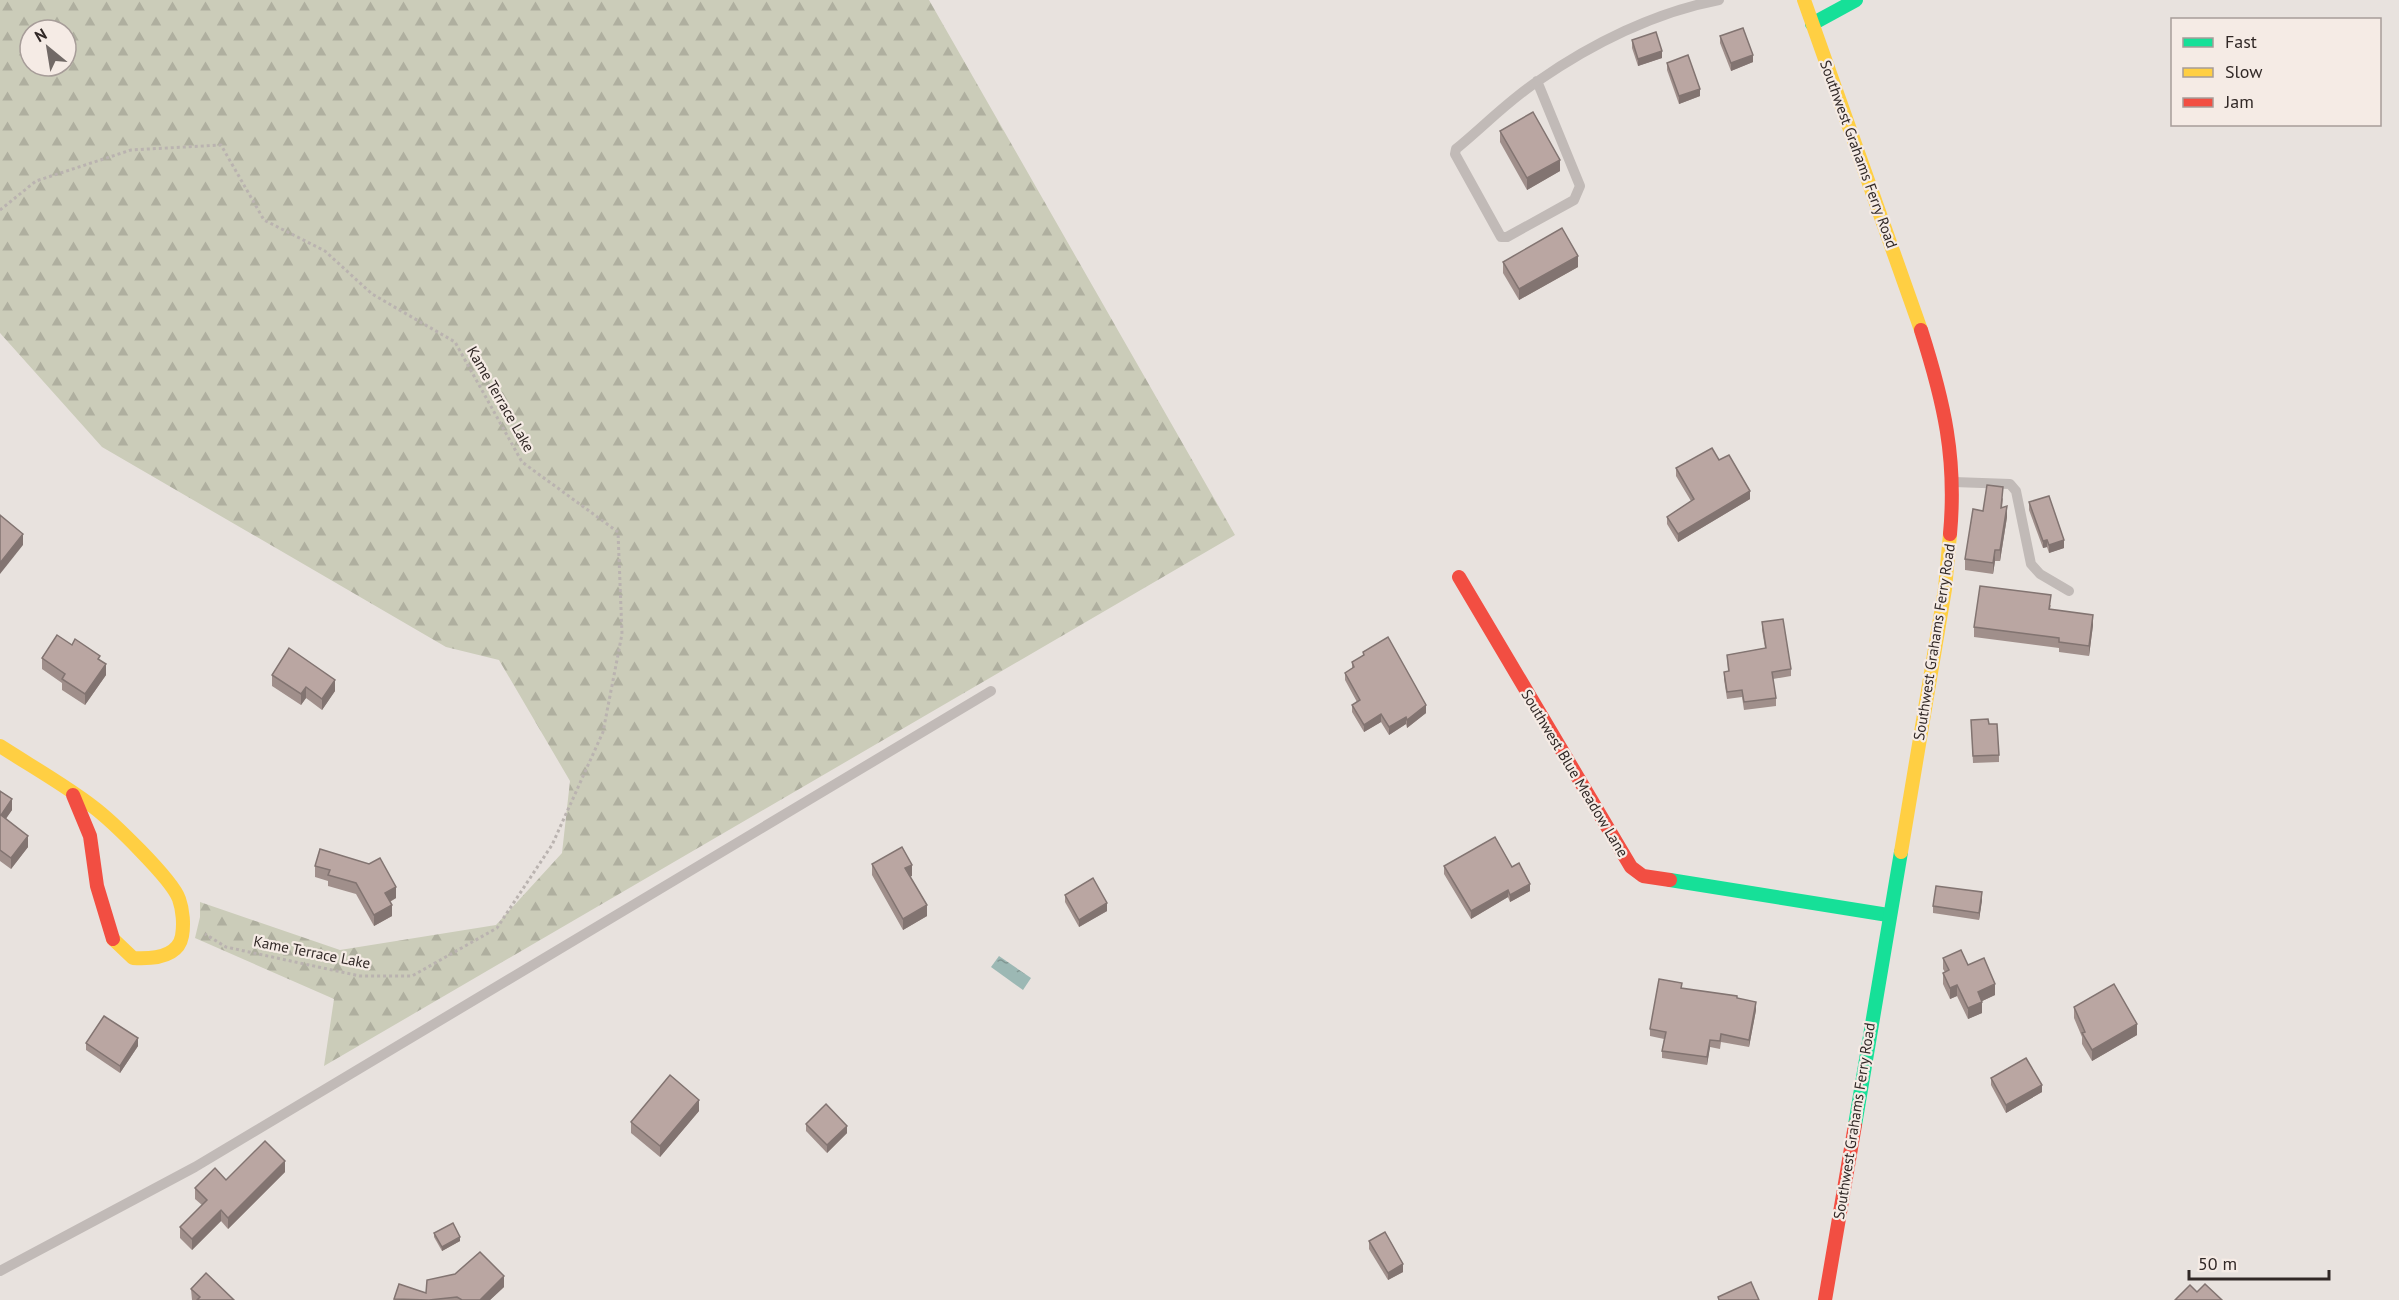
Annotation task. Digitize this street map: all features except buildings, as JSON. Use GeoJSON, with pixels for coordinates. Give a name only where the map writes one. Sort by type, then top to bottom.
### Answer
{"type":"FeatureCollection","features":[{"type":"Feature","properties":{"kind":"main road","name":"Southwest Grahams Ferry Road"},"geometry":{"type":"LineString","coordinates":[[1804,0],[1926,347],[1945,415],[1953,482],[1951,540],[1945,589],[1888,915],[1825,1300]]}},
{"type":"Feature","properties":{"kind":"main road"},"geometry":{"type":"LineString","coordinates":[[1812,24],[1856,0]]}},
{"type":"Feature","properties":{"kind":"main road","name":"Southwest Blue Meadow Lane"},"geometry":{"type":"LineString","coordinates":[[1459,577],[1631,867],[1643,876],[1888,915]]}},
{"type":"Feature","properties":{"kind":"main road"},"geometry":{"type":"LineString","coordinates":[[0,746],[73,795],[106,818],[163,876],[179,899],[183,920],[182,938],[175,949],[154,959],[133,958],[117,945],[105,925],[90,836],[73,795]]}},
{"type":"Feature","properties":{"kind":"lane"},"geometry":{"type":"LineString","coordinates":[[1537,81],[1580,186],[1579,191],[1574,200],[1507,237],[1501,237],[1455,154],[1456,149],[1537,81],[1627,31],[1662,15],[1719,0]]}},
{"type":"Feature","properties":{"kind":"lane"},"geometry":{"type":"LineString","coordinates":[[1953,482],[2010,484],[2016,491],[2031,564],[2040,574],[2069,591]]}},
{"type":"Feature","properties":{"kind":"lane"},"geometry":{"type":"LineString","coordinates":[[0,1271],[195,1167],[990,692]]}},
{"type":"Feature","properties":{"kind":"path","name":"Kame Terrace Lake"},"geometry":{"type":"LineString","coordinates":[[0,210],[36,181],[131,150],[221,145],[264,220],[325,251],[372,294],[455,342],[522,462],[618,532],[622,634],[603,732],[552,845],[497,928],[412,976],[360,976],[226,947],[183,920]]}},
{"type":"Feature","properties":{"kind":"green space"},"geometry":{"type":"Polygon","coordinates":[[[0,0],[929,0],[1235,535],[324,1066],[334,999],[195,938],[200,917],[200,902],[340,950],[496,925],[562,853],[570,781],[499,660],[446,647],[102,447],[0,333],[0,0]]]}},
{"type":"Feature","properties":{"kind":"water"},"geometry":{"type":"Polygon","coordinates":[[[999,956],[1031,978],[1023,990],[991,967],[999,956]]]}},
{"type":"Feature","properties":{"kind":"traffic: fast"},"geometry":{"type":"LineString","coordinates":[[1812,24],[1856,0]]}},
{"type":"Feature","properties":{"kind":"traffic: fast"},"geometry":{"type":"LineString","coordinates":[[1855,1125],[1901,852]]}},
{"type":"Feature","properties":{"kind":"traffic: fast"},"geometry":{"type":"LineString","coordinates":[[1670,880],[1888,915]]}},
{"type":"Feature","properties":{"kind":"traffic: slow"},"geometry":{"type":"LineString","coordinates":[[1804,0],[1921,330]]}},
{"type":"Feature","properties":{"kind":"traffic: slow"},"geometry":{"type":"LineString","coordinates":[[1901,852],[1945,589],[1950,534]]}},
{"type":"Feature","properties":{"kind":"traffic: slow"},"geometry":{"type":"LineString","coordinates":[[0,746],[70,790],[101,813],[140,850],[174,890],[179,899],[183,922],[182,936],[175,949],[162,956],[133,958],[113,939]]}},
{"type":"Feature","properties":{"kind":"traffic: jam"},"geometry":{"type":"LineString","coordinates":[[1921,330],[1947,430],[1952,480],[1950,534]]}},
{"type":"Feature","properties":{"kind":"traffic: jam"},"geometry":{"type":"LineString","coordinates":[[1459,577],[1631,867],[1643,876],[1670,880]]}},
{"type":"Feature","properties":{"kind":"traffic: jam"},"geometry":{"type":"LineString","coordinates":[[73,795],[90,836],[97,886],[113,939]]}},
{"type":"Feature","properties":{"kind":"traffic: jam"},"geometry":{"type":"LineString","coordinates":[[1825,1300],[1855,1125]]}}]}
